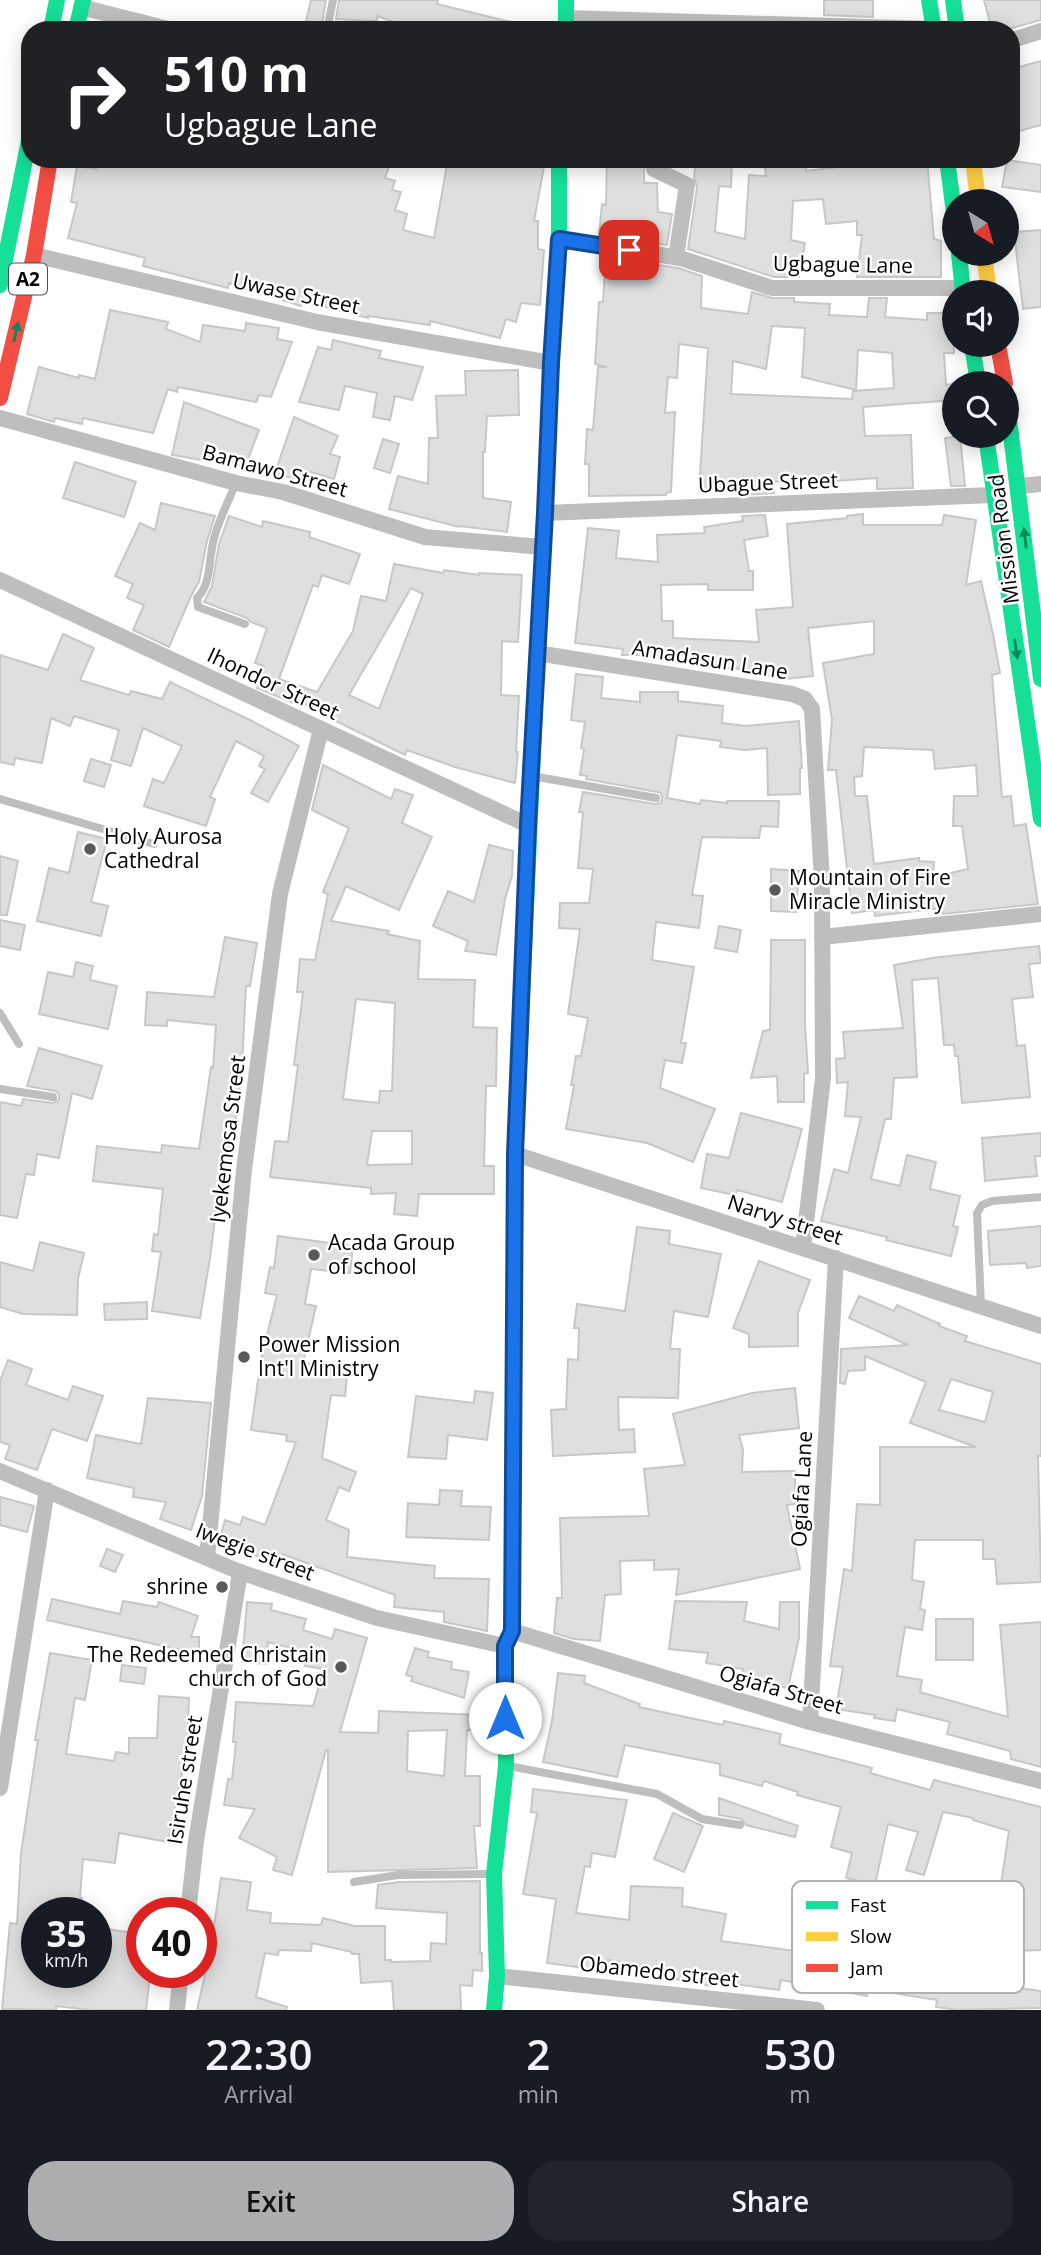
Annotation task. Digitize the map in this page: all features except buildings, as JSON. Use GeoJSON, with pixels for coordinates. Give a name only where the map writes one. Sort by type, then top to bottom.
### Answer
{"type":"FeatureCollection","features":[{"type":"Feature","properties":{"kind":"main road"},"geometry":{"type":"LineString","coordinates":[[53,21],[57,0]]}},
{"type":"Feature","properties":{"kind":"main road"},"geometry":{"type":"LineString","coordinates":[[566,0],[566,21]]}},
{"type":"Feature","properties":{"kind":"main road"},"geometry":{"type":"LineString","coordinates":[[929,0],[933,21]]}},
{"type":"Feature","properties":{"kind":"main road"},"geometry":{"type":"LineString","coordinates":[[953,0],[956,21]]}},
{"type":"Feature","properties":{"kind":"main road","name":"A2"},"geometry":{"type":"LineString","coordinates":[[0,285],[23,168]]}},
{"type":"Feature","properties":{"kind":"main road","name":"A2"},"geometry":{"type":"LineString","coordinates":[[0,398],[34,255],[48,168]]}},
{"type":"Feature","properties":{"kind":"main road"},"geometry":{"type":"LineString","coordinates":[[494,2010],[497,1976],[494,1874],[506,1766],[515,1154],[528,825],[559,239],[559,168]]}},
{"type":"Feature","properties":{"kind":"main road"},"geometry":{"type":"LineString","coordinates":[[948,168],[951,189]]}},
{"type":"Feature","properties":{"kind":"main road"},"geometry":{"type":"LineString","coordinates":[[974,168],[977,189]]}},
{"type":"Feature","properties":{"kind":"main road","name":"Mission Road"},"geometry":{"type":"LineString","coordinates":[[987,448],[1041,819]]}},
{"type":"Feature","properties":{"kind":"main road","name":"Mission Road"},"geometry":{"type":"LineString","coordinates":[[1014,448],[1041,679]]}},
{"type":"Feature","properties":{"kind":"street"},"geometry":{"type":"LineString","coordinates":[[82,4],[141,21]]}},
{"type":"Feature","properties":{"kind":"street"},"geometry":{"type":"LineString","coordinates":[[1020,38],[1041,31]]}},
{"type":"Feature","properties":{"kind":"street"},"geometry":{"type":"LineString","coordinates":[[654,168],[687,185],[676,257]]}},
{"type":"Feature","properties":{"kind":"street"},"geometry":{"type":"LineString","coordinates":[[0,197],[17,200]]}},
{"type":"Feature","properties":{"kind":"street","name":"Ugbague Lane"},"geometry":{"type":"LineString","coordinates":[[559,239],[676,257],[772,288],[942,290]]}},
{"type":"Feature","properties":{"kind":"street","name":"Uwase Street"},"geometry":{"type":"LineString","coordinates":[[34,255],[317,322],[551,363]]}},
{"type":"Feature","properties":{"kind":"street","name":"Bamawo Street"},"geometry":{"type":"LineString","coordinates":[[0,418],[236,483],[283,492],[425,537],[542,547]]}},
{"type":"Feature","properties":{"kind":"street"},"geometry":{"type":"LineString","coordinates":[[1019,486],[1041,484]]}},
{"type":"Feature","properties":{"kind":"street","name":"Ubague Street"},"geometry":{"type":"LineString","coordinates":[[545,513],[993,495]]}},
{"type":"Feature","properties":{"kind":"street","name":"Ihondor Street"},"geometry":{"type":"LineString","coordinates":[[0,580],[528,825]]}},
{"type":"Feature","properties":{"kind":"street","name":"Amadasun Lane"},"geometry":{"type":"LineString","coordinates":[[537,653],[779,692],[805,699],[812,709],[822,880],[823,1078],[803,1248]]}},
{"type":"Feature","properties":{"kind":"street","name":"Iyekemosa Street"},"geometry":{"type":"LineString","coordinates":[[207,1558],[244,1170],[280,894],[321,729]]}},
{"type":"Feature","properties":{"kind":"street"},"geometry":{"type":"LineString","coordinates":[[822,937],[1041,914]]}},
{"type":"Feature","properties":{"kind":"street","name":"Narvy street"},"geometry":{"type":"LineString","coordinates":[[515,1154],[1041,1326]]}},
{"type":"Feature","properties":{"kind":"street","name":"Ogiafa Lane"},"geometry":{"type":"LineString","coordinates":[[810,1722],[836,1258]]}},
{"type":"Feature","properties":{"kind":"street","name":"Iwegie street"},"geometry":{"type":"LineString","coordinates":[[0,1471],[240,1572],[377,1618],[508,1639]]}},
{"type":"Feature","properties":{"kind":"street"},"geometry":{"type":"LineString","coordinates":[[0,1788],[47,1490]]}},
{"type":"Feature","properties":{"kind":"street","name":"Isiruhe street"},"geometry":{"type":"LineString","coordinates":[[190,1897],[196,1841],[240,1572]]}},
{"type":"Feature","properties":{"kind":"street","name":"Ogiafa Street"},"geometry":{"type":"LineString","coordinates":[[508,1639],[810,1722],[1041,1781]]}},
{"type":"Feature","properties":{"kind":"street","name":"Obamedo street"},"geometry":{"type":"LineString","coordinates":[[497,1976],[817,2010]]}},
{"type":"Feature","properties":{"kind":"street"},"geometry":{"type":"LineString","coordinates":[[177,2010],[179,1988]]}},
{"type":"Feature","properties":{"kind":"lane"},"geometry":{"type":"LineString","coordinates":[[329,21],[333,0]]}},
{"type":"Feature","properties":{"kind":"lane"},"geometry":{"type":"LineString","coordinates":[[236,483],[214,537],[202,593],[197,598],[198,607],[245,624]]}},
{"type":"Feature","properties":{"kind":"lane"},"geometry":{"type":"LineString","coordinates":[[531,776],[656,798]]}},
{"type":"Feature","properties":{"kind":"lane"},"geometry":{"type":"LineString","coordinates":[[0,799],[154,844]]}},
{"type":"Feature","properties":{"kind":"lane"},"geometry":{"type":"LineString","coordinates":[[0,1013],[19,1044]]}},
{"type":"Feature","properties":{"kind":"lane"},"geometry":{"type":"LineString","coordinates":[[0,1089],[53,1097]]}},
{"type":"Feature","properties":{"kind":"lane"},"geometry":{"type":"LineString","coordinates":[[981,1306],[977,1213],[982,1205],[992,1201],[1041,1197]]}},
{"type":"Feature","properties":{"kind":"lane"},"geometry":{"type":"LineString","coordinates":[[506,1766],[657,1794],[702,1819],[740,1825]]}},
{"type":"Feature","properties":{"kind":"lane"},"geometry":{"type":"LineString","coordinates":[[354,1882],[398,1875],[494,1874]]}},
{"type":"Feature","properties":{"kind":"traffic: fast"},"geometry":{"type":"LineString","coordinates":[[53,21],[57,0]]}},
{"type":"Feature","properties":{"kind":"traffic: fast"},"geometry":{"type":"LineString","coordinates":[[78,21],[83,0]]}},
{"type":"Feature","properties":{"kind":"traffic: fast"},"geometry":{"type":"LineString","coordinates":[[566,0],[566,21]]}},
{"type":"Feature","properties":{"kind":"traffic: fast"},"geometry":{"type":"LineString","coordinates":[[929,0],[932,21]]}},
{"type":"Feature","properties":{"kind":"traffic: fast"},"geometry":{"type":"LineString","coordinates":[[953,0],[956,21]]}},
{"type":"Feature","properties":{"kind":"traffic: fast"},"geometry":{"type":"LineString","coordinates":[[0,285],[23,168]]}},
{"type":"Feature","properties":{"kind":"traffic: fast"},"geometry":{"type":"LineString","coordinates":[[551,369],[559,239],[559,168]]}},
{"type":"Feature","properties":{"kind":"traffic: fast"},"geometry":{"type":"LineString","coordinates":[[948,168],[951,189]]}},
{"type":"Feature","properties":{"kind":"traffic: fast"},"geometry":{"type":"LineString","coordinates":[[960,266],[962,280]]}},
{"type":"Feature","properties":{"kind":"traffic: fast"},"geometry":{"type":"LineString","coordinates":[[974,357],[976,371]]}},
{"type":"Feature","properties":{"kind":"traffic: fast"},"geometry":{"type":"LineString","coordinates":[[988,448],[1041,819]]}},
{"type":"Feature","properties":{"kind":"traffic: fast"},"geometry":{"type":"LineString","coordinates":[[1013,448],[1041,679]]}},
{"type":"Feature","properties":{"kind":"traffic: fast"},"geometry":{"type":"LineString","coordinates":[[514,1303],[515,1154],[535,705]]}},
{"type":"Feature","properties":{"kind":"traffic: fast"},"geometry":{"type":"LineString","coordinates":[[494,2010],[497,1976],[494,1874],[506,1766],[505,1646],[512,1631],[513,1520]]}},
{"type":"Feature","properties":{"kind":"traffic: slow"},"geometry":{"type":"LineString","coordinates":[[974,168],[977,189]]}},
{"type":"Feature","properties":{"kind":"traffic: slow"},"geometry":{"type":"LineString","coordinates":[[986,266],[987,280]]}},
{"type":"Feature","properties":{"kind":"traffic: slow"},"geometry":{"type":"LineString","coordinates":[[535,705],[551,369]]}},
{"type":"Feature","properties":{"kind":"traffic: slow"},"geometry":{"type":"LineString","coordinates":[[513,1520],[514,1303]]}},
{"type":"Feature","properties":{"kind":"traffic: jam"},"geometry":{"type":"LineString","coordinates":[[0,398],[34,255],[48,168]]}},
{"type":"Feature","properties":{"kind":"traffic: jam"},"geometry":{"type":"LineString","coordinates":[[1000,357],[1003,371]]}},
{"type":"Feature","properties":{"kind":"place","name":"Holy Aurosa Cathedral"},"geometry":{"type":"Point","coordinates":[90,849]}},
{"type":"Feature","properties":{"kind":"place","name":"Mountain of Fire Miracle Ministry"},"geometry":{"type":"Point","coordinates":[775,890]}},
{"type":"Feature","properties":{"kind":"place","name":"Acada Group of school"},"geometry":{"type":"Point","coordinates":[314,1255]}},
{"type":"Feature","properties":{"kind":"place","name":"Power Mission Int'l Ministry"},"geometry":{"type":"Point","coordinates":[244,1357]}},
{"type":"Feature","properties":{"kind":"place","name":"shrine"},"geometry":{"type":"Point","coordinates":[222,1587]}},
{"type":"Feature","properties":{"kind":"place","name":"The Redeemed Christain church of God"},"geometry":{"type":"Point","coordinates":[341,1667]}},
{"type":"Feature","properties":{"kind":"route"},"geometry":{"type":"LineString","coordinates":[[505,1718],[505,1646],[512,1631],[515,1154],[528,825],[559,239],[629,250]]}}]}
